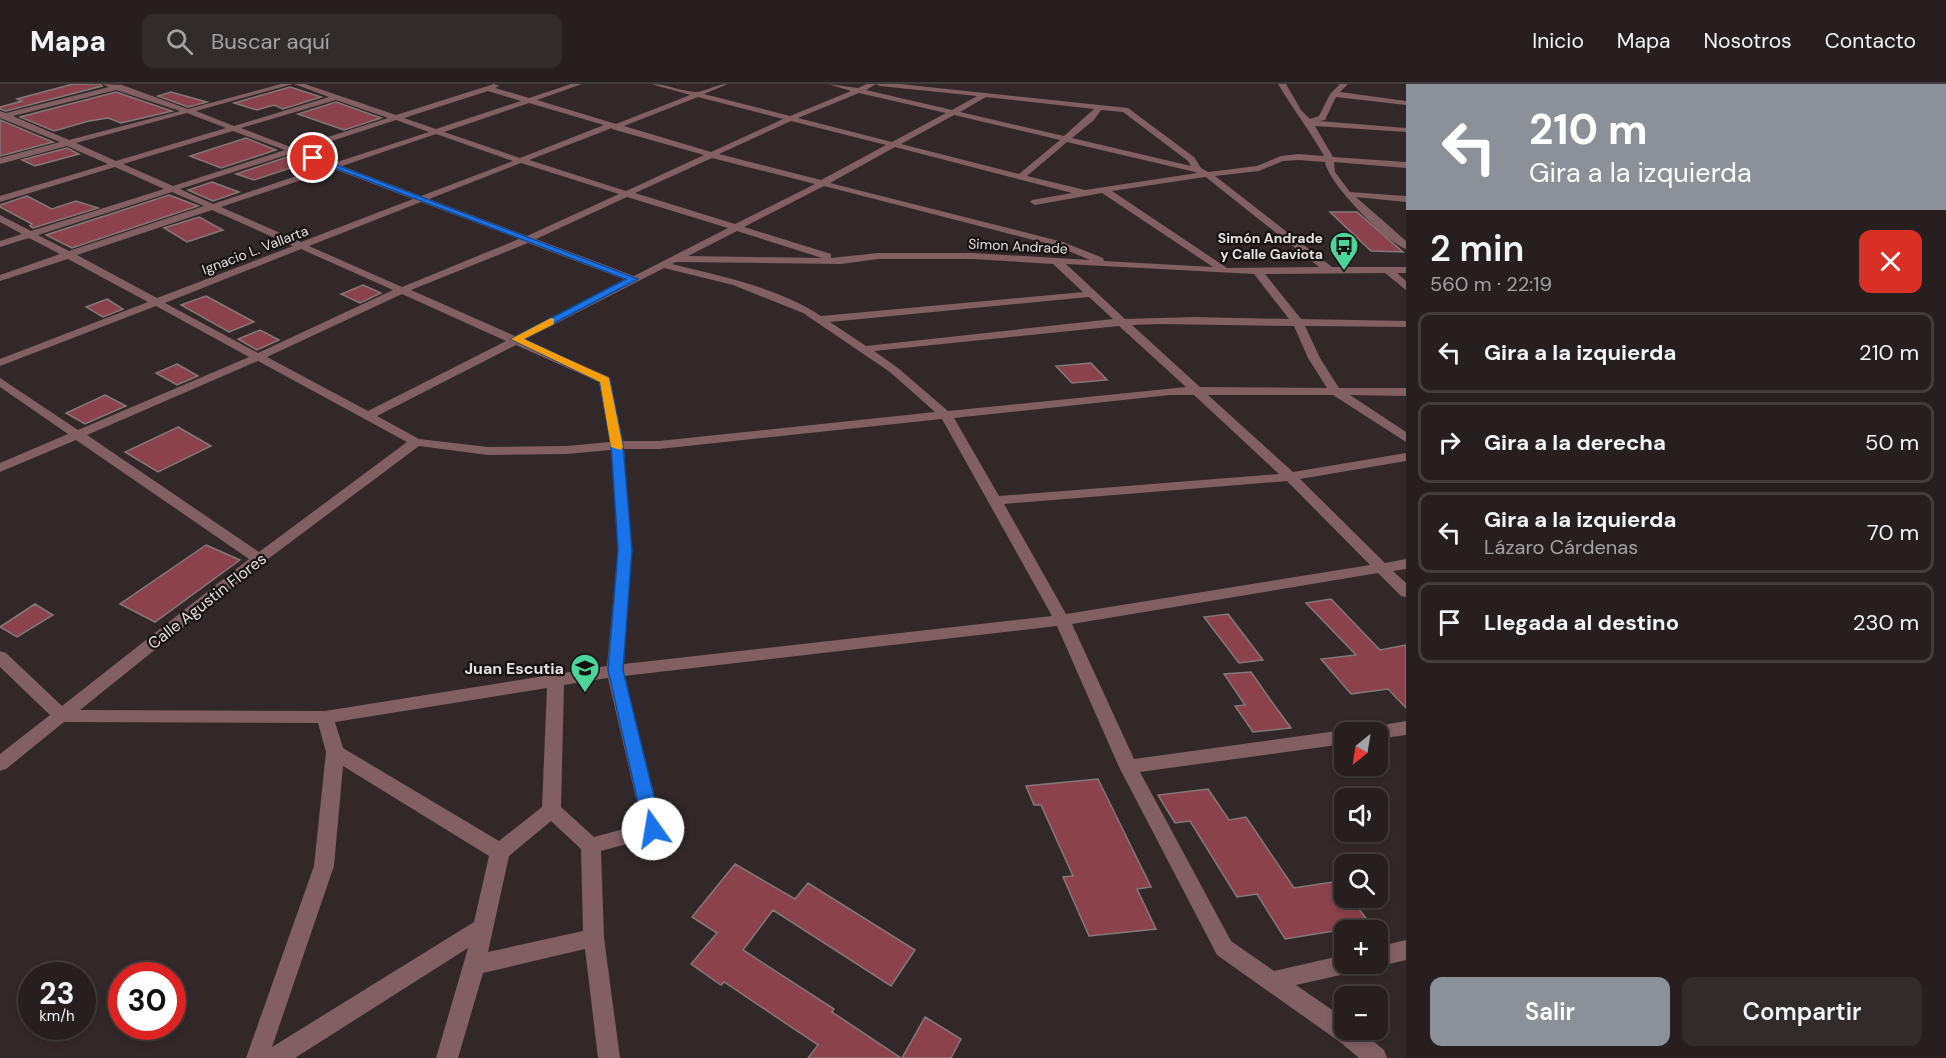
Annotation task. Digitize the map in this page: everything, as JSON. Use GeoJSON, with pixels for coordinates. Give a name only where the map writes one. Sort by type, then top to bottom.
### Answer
{"type":"FeatureCollection","features":[{"type":"Feature","properties":{"kind":"street"},"geometry":{"type":"LineString","coordinates":[[106,84],[188,111],[335,165],[633,279]]}},
{"type":"Feature","properties":{"kind":"street"},"geometry":{"type":"LineString","coordinates":[[2,115],[131,84]]}},
{"type":"Feature","properties":{"kind":"street"},"geometry":{"type":"LineString","coordinates":[[0,161],[289,84]]}},
{"type":"Feature","properties":{"kind":"street"},"geometry":{"type":"LineString","coordinates":[[298,84],[519,160],[841,261]]}},
{"type":"Feature","properties":{"kind":"street"},"geometry":{"type":"LineString","coordinates":[[0,244],[501,84]]}},
{"type":"Feature","properties":{"kind":"street"},"geometry":{"type":"LineString","coordinates":[[0,278],[68,253],[578,84]]}},
{"type":"Feature","properties":{"kind":"street"},"geometry":{"type":"LineString","coordinates":[[655,84],[1084,193]]}},
{"type":"Feature","properties":{"kind":"street","name":"Ignacio L. Vallarta"},"geometry":{"type":"LineString","coordinates":[[0,363],[519,160],[698,96],[724,84]]}},
{"type":"Feature","properties":{"kind":"street"},"geometry":{"type":"LineString","coordinates":[[832,84],[1198,170],[1210,176],[1329,270]]}},
{"type":"Feature","properties":{"kind":"street"},"geometry":{"type":"LineString","coordinates":[[0,468],[256,358],[403,290],[528,238],[789,119],[873,84]]}},
{"type":"Feature","properties":{"kind":"street"},"geometry":{"type":"LineString","coordinates":[[880,84],[1125,110],[1191,159],[1198,170]]}},
{"type":"Feature","properties":{"kind":"street"},"geometry":{"type":"LineString","coordinates":[[1282,84],[1298,111],[1309,123],[1329,158],[1331,172],[1347,194],[1406,246]]}},
{"type":"Feature","properties":{"kind":"street"},"geometry":{"type":"LineString","coordinates":[[1309,123],[1322,117],[1334,94],[1344,84]]}},
{"type":"Feature","properties":{"kind":"street"},"geometry":{"type":"LineString","coordinates":[[487,88],[712,155],[1060,244],[1110,264]]}},
{"type":"Feature","properties":{"kind":"street"},"geometry":{"type":"LineString","coordinates":[[1334,94],[1406,103]]}},
{"type":"Feature","properties":{"kind":"street"},"geometry":{"type":"LineString","coordinates":[[676,259],[733,227],[955,114],[983,96]]}},
{"type":"Feature","properties":{"kind":"street"},"geometry":{"type":"LineString","coordinates":[[0,199],[337,97]]}},
{"type":"Feature","properties":{"kind":"street"},"geometry":{"type":"LineString","coordinates":[[1020,177],[1091,118],[1099,107]]}},
{"type":"Feature","properties":{"kind":"street"},"geometry":{"type":"LineString","coordinates":[[2,115],[605,380],[617,445],[625,550],[615,670],[653,829],[591,846]]}},
{"type":"Feature","properties":{"kind":"street"},"geometry":{"type":"LineString","coordinates":[[1309,123],[1406,130]]}},
{"type":"Feature","properties":{"kind":"street"},"geometry":{"type":"LineString","coordinates":[[1035,202],[1152,181],[1210,176],[1259,168],[1281,159],[1329,158],[1406,165]]}},
{"type":"Feature","properties":{"kind":"street"},"geometry":{"type":"LineString","coordinates":[[1103,189],[1226,271]]}},
{"type":"Feature","properties":{"kind":"street"},"geometry":{"type":"LineString","coordinates":[[1347,194],[1406,199]]}},
{"type":"Feature","properties":{"kind":"street"},"geometry":{"type":"LineString","coordinates":[[0,218],[159,301],[256,358],[416,442],[488,450],[566,450],[617,445],[659,445],[1194,390],[1406,392]]}},
{"type":"Feature","properties":{"kind":"street","name":"Simon Andrade"},"geometry":{"type":"LineString","coordinates":[[368,416],[676,259],[841,261],[878,256],[973,256],[1226,271],[1406,270]]}},
{"type":"Feature","properties":{"kind":"street"},"geometry":{"type":"LineString","coordinates":[[1057,262],[1290,477],[1406,592]]}},
{"type":"Feature","properties":{"kind":"street"},"geometry":{"type":"LineString","coordinates":[[662,265],[737,283],[822,319],[894,370],[948,416],[1062,620],[1128,767],[1224,948],[1348,1034],[1376,1058]]}},
{"type":"Feature","properties":{"kind":"street"},"geometry":{"type":"LineString","coordinates":[[1389,270],[1406,287]]}},
{"type":"Feature","properties":{"kind":"street"},"geometry":{"type":"LineString","coordinates":[[1258,272],[1298,323],[1314,358],[1335,391],[1406,438]]}},
{"type":"Feature","properties":{"kind":"street"},"geometry":{"type":"LineString","coordinates":[[822,319],[1092,294]]}},
{"type":"Feature","properties":{"kind":"street"},"geometry":{"type":"LineString","coordinates":[[865,349],[1124,322],[1268,320],[1298,323],[1406,324]]}},
{"type":"Feature","properties":{"kind":"street"},"geometry":{"type":"LineString","coordinates":[[0,382],[259,559]]}},
{"type":"Feature","properties":{"kind":"street","name":"Calle Agustin Flores"},"geometry":{"type":"LineString","coordinates":[[0,764],[259,559],[416,442]]}},
{"type":"Feature","properties":{"kind":"street"},"geometry":{"type":"LineString","coordinates":[[994,501],[1290,477],[1406,457]]}},
{"type":"Feature","properties":{"kind":"street"},"geometry":{"type":"LineString","coordinates":[[0,657],[62,716],[325,717],[615,670],[1062,620],[1406,564]]}},
{"type":"Feature","properties":{"kind":"street"},"geometry":{"type":"LineString","coordinates":[[447,1058],[475,965],[500,852],[551,810],[556,679]]}},
{"type":"Feature","properties":{"kind":"street"},"geometry":{"type":"LineString","coordinates":[[257,1058],[324,866],[336,752],[325,717]]}},
{"type":"Feature","properties":{"kind":"street"},"geometry":{"type":"LineString","coordinates":[[1388,730],[1406,728]]}},
{"type":"Feature","properties":{"kind":"street"},"geometry":{"type":"LineString","coordinates":[[1128,767],[1334,738]]}},
{"type":"Feature","properties":{"kind":"street"},"geometry":{"type":"LineString","coordinates":[[336,752],[500,852]]}},
{"type":"Feature","properties":{"kind":"street"},"geometry":{"type":"LineString","coordinates":[[551,810],[591,846],[594,939],[609,1058]]}},
{"type":"Feature","properties":{"kind":"street"},"geometry":{"type":"LineString","coordinates":[[275,1058],[484,927]]}},
{"type":"Feature","properties":{"kind":"street"},"geometry":{"type":"LineString","coordinates":[[475,965],[594,939]]}},
{"type":"Feature","properties":{"kind":"street"},"geometry":{"type":"LineString","coordinates":[[1388,954],[1406,950]]}},
{"type":"Feature","properties":{"kind":"street"},"geometry":{"type":"LineString","coordinates":[[1272,981],[1334,967]]}},
{"type":"Feature","properties":{"kind":"building"},"geometry":{"type":"Polygon","coordinates":[[[73,84],[100,84],[102,86],[6,111],[0,109],[0,107],[22,101],[17,99],[73,84]]]}},
{"type":"Feature","properties":{"kind":"building"},"geometry":{"type":"Polygon","coordinates":[[[290,87],[321,97],[283,109],[274,105],[257,110],[234,103],[290,87]]]}},
{"type":"Feature","properties":{"kind":"building"},"geometry":{"type":"Polygon","coordinates":[[[116,92],[172,111],[121,123],[108,118],[89,121],[54,131],[20,117],[116,92]]]}},
{"type":"Feature","properties":{"kind":"building"},"geometry":{"type":"Polygon","coordinates":[[[171,92],[207,102],[188,107],[158,96],[171,92]]]}},
{"type":"Feature","properties":{"kind":"building"},"geometry":{"type":"Polygon","coordinates":[[[336,102],[381,118],[344,130],[298,114],[336,102]]]}},
{"type":"Feature","properties":{"kind":"building"},"geometry":{"type":"Polygon","coordinates":[[[0,120],[53,142],[0,156],[0,120]]]}},
{"type":"Feature","properties":{"kind":"building"},"geometry":{"type":"Polygon","coordinates":[[[246,138],[276,150],[221,168],[190,156],[246,138]]]}},
{"type":"Feature","properties":{"kind":"building"},"geometry":{"type":"Polygon","coordinates":[[[67,148],[79,154],[35,166],[22,160],[67,148]]]}},
{"type":"Feature","properties":{"kind":"building"},"geometry":{"type":"Polygon","coordinates":[[[290,156],[306,163],[254,180],[236,174],[290,156]]]}},
{"type":"Feature","properties":{"kind":"building"},"geometry":{"type":"Polygon","coordinates":[[[212,182],[239,192],[213,201],[188,190],[212,182]]]}},
{"type":"Feature","properties":{"kind":"building"},"geometry":{"type":"Polygon","coordinates":[[[169,195],[198,206],[72,248],[46,235],[169,195]]]}},
{"type":"Feature","properties":{"kind":"building"},"geometry":{"type":"Polygon","coordinates":[[[27,196],[52,209],[76,201],[98,208],[33,228],[30,226],[32,224],[0,207],[0,205],[27,196]]]}},
{"type":"Feature","properties":{"kind":"building"},"geometry":{"type":"Polygon","coordinates":[[[1330,212],[1357,212],[1403,252],[1371,251],[1330,212]]]}},
{"type":"Feature","properties":{"kind":"building"},"geometry":{"type":"Polygon","coordinates":[[[199,217],[223,230],[187,242],[164,228],[199,217]]]}},
{"type":"Feature","properties":{"kind":"building"},"geometry":{"type":"Polygon","coordinates":[[[363,285],[381,293],[360,303],[341,294],[363,285]]]}},
{"type":"Feature","properties":{"kind":"building"},"geometry":{"type":"Polygon","coordinates":[[[206,296],[254,322],[229,332],[181,305],[206,296]]]}},
{"type":"Feature","properties":{"kind":"building"},"geometry":{"type":"Polygon","coordinates":[[[107,299],[123,309],[103,317],[86,307],[107,299]]]}},
{"type":"Feature","properties":{"kind":"building"},"geometry":{"type":"Polygon","coordinates":[[[260,330],[279,340],[257,350],[238,339],[260,330]]]}},
{"type":"Feature","properties":{"kind":"building"},"geometry":{"type":"Polygon","coordinates":[[[1091,363],[1107,380],[1072,383],[1056,366],[1091,363]]]}},
{"type":"Feature","properties":{"kind":"building"},"geometry":{"type":"Polygon","coordinates":[[[177,364],[198,376],[177,385],[156,373],[177,364]]]}},
{"type":"Feature","properties":{"kind":"building"},"geometry":{"type":"Polygon","coordinates":[[[105,395],[126,406],[85,424],[66,413],[105,395]]]}},
{"type":"Feature","properties":{"kind":"building"},"geometry":{"type":"Polygon","coordinates":[[[178,427],[211,446],[158,472],[125,452],[178,427]]]}},
{"type":"Feature","properties":{"kind":"building"},"geometry":{"type":"Polygon","coordinates":[[[206,545],[240,560],[155,622],[120,604],[206,545]]]}},
{"type":"Feature","properties":{"kind":"building"},"geometry":{"type":"Polygon","coordinates":[[[1331,599],[1380,650],[1406,645],[1406,708],[1388,689],[1351,694],[1321,659],[1356,655],[1306,603],[1331,599]]]}},
{"type":"Feature","properties":{"kind":"building"},"geometry":{"type":"Polygon","coordinates":[[[35,604],[53,615],[17,637],[0,627],[35,604]]]}},
{"type":"Feature","properties":{"kind":"building"},"geometry":{"type":"Polygon","coordinates":[[[1228,614],[1263,660],[1239,663],[1204,617],[1228,614]]]}},
{"type":"Feature","properties":{"kind":"building"},"geometry":{"type":"Polygon","coordinates":[[[1251,672],[1291,728],[1253,732],[1235,706],[1245,705],[1224,674],[1251,672]]]}},
{"type":"Feature","properties":{"kind":"building"},"geometry":{"type":"Polygon","coordinates":[[[1098,779],[1151,887],[1137,889],[1156,929],[1089,936],[1063,877],[1073,876],[1041,805],[1034,805],[1026,786],[1098,779]]]}},
{"type":"Feature","properties":{"kind":"building"},"geometry":{"type":"Polygon","coordinates":[[[1208,789],[1229,820],[1246,817],[1294,888],[1334,882],[1334,908],[1358,908],[1367,920],[1334,920],[1334,931],[1285,939],[1257,894],[1237,897],[1190,821],[1175,823],[1158,795],[1208,789]]]}},
{"type":"Feature","properties":{"kind":"building"},"geometry":{"type":"Polygon","coordinates":[[[735,864],[795,899],[808,883],[915,950],[891,986],[773,910],[743,950],[834,1009],[832,1012],[901,1058],[808,1058],[818,1045],[724,982],[721,985],[691,964],[717,933],[692,917],[735,864]]]}},
{"type":"Feature","properties":{"kind":"building"},"geometry":{"type":"Polygon","coordinates":[[[925,1017],[961,1039],[951,1058],[902,1058],[925,1017]]]}},
{"type":"Feature","properties":{"kind":"slow traffic"},"geometry":{"type":"LineString","coordinates":[[551,321],[516,339],[605,380],[617,447]]}},
{"type":"Feature","properties":{"kind":"place","name":"Simón Andrade y Calle Gaviota"},"geometry":{"type":"Point","coordinates":[1344,272]}},
{"type":"Feature","properties":{"kind":"place","name":"Juan Escutia"},"geometry":{"type":"Point","coordinates":[585,694]}},
{"type":"Feature","properties":{"kind":"route"},"geometry":{"type":"LineString","coordinates":[[313,158],[633,279],[516,339],[605,380],[617,445],[625,550],[615,670],[653,829]]}}]}
